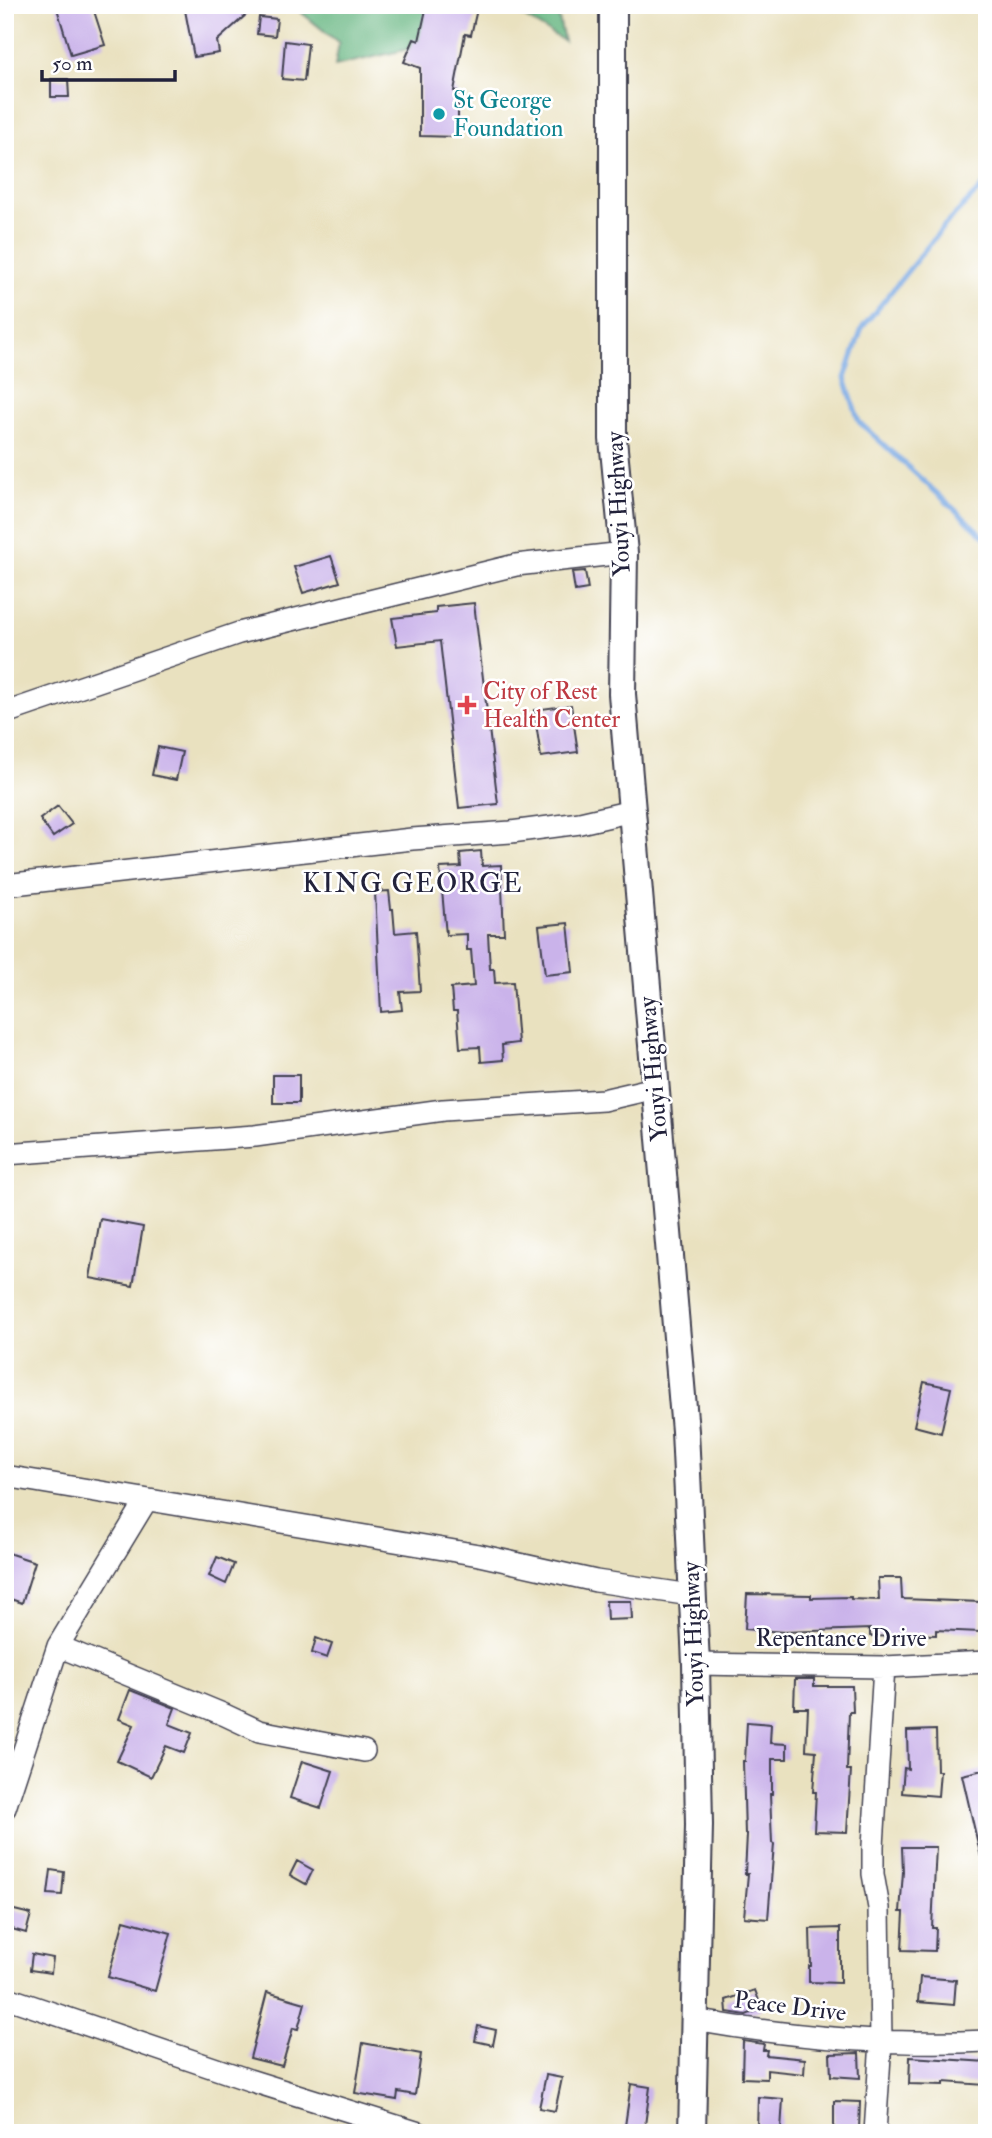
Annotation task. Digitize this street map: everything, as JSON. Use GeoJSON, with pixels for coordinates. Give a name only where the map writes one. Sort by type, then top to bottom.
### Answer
{"type":"FeatureCollection","features":[{"type":"Feature","properties":{"kind":"main road","name":"Youyi Highway"},"geometry":{"type":"LineString","coordinates":[[613,5],[613,439],[624,553],[622,694],[685,1431],[696,1664],[699,1825],[692,2133]]}},
{"type":"Feature","properties":{"kind":"street"},"geometry":{"type":"LineString","coordinates":[[5,713],[239,633],[516,565],[624,553]]}},
{"type":"Feature","properties":{"kind":"street"},"geometry":{"type":"LineString","coordinates":[[5,885],[412,839],[511,832],[580,823],[632,811]]}},
{"type":"Feature","properties":{"kind":"street"},"geometry":{"type":"LineString","coordinates":[[5,1154],[255,1136],[443,1110],[603,1100],[655,1088]]}},
{"type":"Feature","properties":{"kind":"street"},"geometry":{"type":"LineString","coordinates":[[5,1476],[479,1555],[597,1581],[691,1595]]}},
{"type":"Feature","properties":{"kind":"street"},"geometry":{"type":"LineString","coordinates":[[5,1808],[58,1646],[146,1501]]}},
{"type":"Feature","properties":{"kind":"street"},"geometry":{"type":"LineString","coordinates":[[58,1646],[259,1731],[365,1751]]}},
{"type":"Feature","properties":{"kind":"street","name":"Repentance Drive"},"geometry":{"type":"LineString","coordinates":[[696,1664],[884,1667],[987,1662]]}},
{"type":"Feature","properties":{"kind":"street"},"geometry":{"type":"LineString","coordinates":[[875,2133],[881,2041],[879,1909],[873,1874],[873,1846],[884,1667]]}},
{"type":"Feature","properties":{"kind":"street"},"geometry":{"type":"LineString","coordinates":[[5,1997],[249,2080],[419,2133]]}},
{"type":"Feature","properties":{"kind":"street","name":"Peace Drive"},"geometry":{"type":"LineString","coordinates":[[694,2020],[760,2031],[881,2041],[987,2041]]}},
{"type":"Feature","properties":{"kind":"green space"},"geometry":{"type":"Polygon","coordinates":[[[292,5],[433,5],[418,47],[335,66],[339,43],[292,5]]]}},
{"type":"Feature","properties":{"kind":"green space"},"geometry":{"type":"Polygon","coordinates":[[[504,5],[556,5],[564,41],[504,5]]]}},
{"type":"Feature","properties":{"kind":"building"},"geometry":{"type":"Polygon","coordinates":[[[56,5],[92,5],[105,45],[71,55],[56,5]]]}},
{"type":"Feature","properties":{"kind":"building"},"geometry":{"type":"Polygon","coordinates":[[[184,5],[257,5],[217,41],[219,53],[194,57],[184,5]]]}},
{"type":"Feature","properties":{"kind":"building"},"geometry":{"type":"Polygon","coordinates":[[[427,5],[478,5],[471,35],[465,34],[454,91],[458,91],[458,137],[420,136],[420,68],[404,62],[414,39],[419,41],[427,5]]]}},
{"type":"Feature","properties":{"kind":"building"},"geometry":{"type":"Polygon","coordinates":[[[259,17],[277,19],[275,36],[257,34],[259,17]]]}},
{"type":"Feature","properties":{"kind":"building"},"geometry":{"type":"Polygon","coordinates":[[[285,41],[308,44],[304,81],[282,79],[285,41]]]}},
{"type":"Feature","properties":{"kind":"building"},"geometry":{"type":"Polygon","coordinates":[[[51,79],[68,79],[69,97],[51,97],[51,79]]]}},
{"type":"Feature","properties":{"kind":"building"},"geometry":{"type":"Polygon","coordinates":[[[331,556],[340,582],[303,593],[294,567],[331,556]]]}},
{"type":"Feature","properties":{"kind":"building"},"geometry":{"type":"Polygon","coordinates":[[[585,571],[588,589],[575,591],[572,572],[585,571]]]}},
{"type":"Feature","properties":{"kind":"building","name":"City of Rest Health Center"},"geometry":{"type":"Polygon","coordinates":[[[474,603],[498,804],[459,808],[440,641],[397,646],[392,618],[436,613],[436,607],[474,603]]]}},
{"type":"Feature","properties":{"kind":"building"},"geometry":{"type":"Polygon","coordinates":[[[571,705],[578,752],[541,757],[534,710],[571,705]]]}},
{"type":"Feature","properties":{"kind":"building"},"geometry":{"type":"Polygon","coordinates":[[[158,747],[182,752],[176,780],[152,775],[158,747]]]}},
{"type":"Feature","properties":{"kind":"building"},"geometry":{"type":"Polygon","coordinates":[[[58,806],[72,824],[53,837],[40,819],[58,806]]]}},
{"type":"Feature","properties":{"kind":"building"},"geometry":{"type":"Polygon","coordinates":[[[481,851],[482,866],[501,865],[504,934],[488,934],[490,969],[494,969],[495,983],[513,982],[518,1043],[502,1045],[503,1060],[481,1062],[480,1047],[460,1048],[457,1011],[453,1011],[451,988],[474,986],[471,950],[467,950],[467,934],[446,935],[440,868],[461,867],[460,853],[481,851]]]}},
{"type":"Feature","properties":{"kind":"building"},"geometry":{"type":"Polygon","coordinates":[[[389,891],[395,933],[416,931],[420,991],[400,992],[402,1010],[381,1012],[375,892],[389,891]]]}},
{"type":"Feature","properties":{"kind":"building"},"geometry":{"type":"Polygon","coordinates":[[[568,923],[573,972],[545,975],[539,926],[568,923]]]}},
{"type":"Feature","properties":{"kind":"building"},"geometry":{"type":"Polygon","coordinates":[[[273,1075],[299,1075],[299,1103],[273,1103],[273,1075]]]}},
{"type":"Feature","properties":{"kind":"building"},"geometry":{"type":"Polygon","coordinates":[[[100,1219],[143,1227],[133,1286],[90,1278],[100,1219]]]}},
{"type":"Feature","properties":{"kind":"building"},"geometry":{"type":"Polygon","coordinates":[[[924,1382],[951,1388],[941,1433],[914,1426],[924,1382]]]}},
{"type":"Feature","properties":{"kind":"building"},"geometry":{"type":"Polygon","coordinates":[[[5,1552],[35,1562],[22,1603],[5,1597],[5,1552]]]}},
{"type":"Feature","properties":{"kind":"building"},"geometry":{"type":"Polygon","coordinates":[[[217,1557],[234,1564],[226,1584],[209,1576],[217,1557]]]}},
{"type":"Feature","properties":{"kind":"building"},"geometry":{"type":"Polygon","coordinates":[[[878,1578],[901,1578],[902,1599],[981,1602],[980,1632],[936,1630],[936,1635],[900,1634],[900,1637],[870,1636],[870,1629],[784,1632],[745,1629],[747,1594],[879,1600],[878,1578]]]}},
{"type":"Feature","properties":{"kind":"building"},"geometry":{"type":"Polygon","coordinates":[[[606,1601],[631,1601],[632,1619],[607,1620],[606,1601]]]}},
{"type":"Feature","properties":{"kind":"building"},"geometry":{"type":"Polygon","coordinates":[[[316,1638],[332,1644],[327,1658],[312,1653],[316,1638]]]}},
{"type":"Feature","properties":{"kind":"building"},"geometry":{"type":"Polygon","coordinates":[[[795,1679],[814,1679],[814,1686],[852,1686],[853,1712],[849,1712],[847,1770],[851,1770],[847,1832],[814,1831],[816,1751],[806,1750],[808,1708],[794,1708],[795,1679]]]}},
{"type":"Feature","properties":{"kind":"building"},"geometry":{"type":"Polygon","coordinates":[[[130,1690],[175,1708],[169,1724],[192,1733],[184,1753],[166,1746],[151,1777],[117,1761],[134,1725],[119,1719],[130,1690]]]}},
{"type":"Feature","properties":{"kind":"building"},"geometry":{"type":"Polygon","coordinates":[[[747,1722],[771,1724],[770,1743],[787,1744],[787,1759],[772,1759],[770,1794],[774,1844],[768,1919],[744,1917],[748,1874],[745,1874],[747,1834],[743,1761],[747,1722]]]}},
{"type":"Feature","properties":{"kind":"building"},"geometry":{"type":"Polygon","coordinates":[[[936,1730],[937,1771],[940,1771],[938,1796],[902,1793],[904,1768],[908,1769],[907,1731],[936,1730]]]}},
{"type":"Feature","properties":{"kind":"building"},"geometry":{"type":"Polygon","coordinates":[[[302,1761],[333,1771],[321,1808],[290,1798],[302,1761]]]}},
{"type":"Feature","properties":{"kind":"building"},"geometry":{"type":"Polygon","coordinates":[[[987,1769],[987,1856],[981,1857],[962,1775],[987,1769]]]}},
{"type":"Feature","properties":{"kind":"building"},"geometry":{"type":"Polygon","coordinates":[[[902,1847],[936,1847],[932,1928],[936,1928],[935,1951],[902,1950],[902,1847]]]}},
{"type":"Feature","properties":{"kind":"building"},"geometry":{"type":"Polygon","coordinates":[[[297,1861],[313,1870],[306,1884],[290,1875],[297,1861]]]}},
{"type":"Feature","properties":{"kind":"building"},"geometry":{"type":"Polygon","coordinates":[[[51,1870],[64,1872],[62,1895],[48,1894],[51,1870]]]}},
{"type":"Feature","properties":{"kind":"building"},"geometry":{"type":"Polygon","coordinates":[[[10,1909],[31,1914],[26,1933],[5,1927],[10,1909]]]}},
{"type":"Feature","properties":{"kind":"building"},"geometry":{"type":"Polygon","coordinates":[[[124,1920],[171,1933],[155,1991],[108,1977],[124,1920]]]}},
{"type":"Feature","properties":{"kind":"building"},"geometry":{"type":"Polygon","coordinates":[[[840,1928],[840,1983],[809,1982],[810,1929],[840,1928]]]}},
{"type":"Feature","properties":{"kind":"building"},"geometry":{"type":"Polygon","coordinates":[[[32,1954],[53,1958],[51,1973],[30,1970],[32,1954]]]}},
{"type":"Feature","properties":{"kind":"building"},"geometry":{"type":"Polygon","coordinates":[[[920,1977],[956,1980],[954,2005],[918,2002],[920,1977]]]}},
{"type":"Feature","properties":{"kind":"building"},"geometry":{"type":"Polygon","coordinates":[[[755,1990],[762,2009],[746,2015],[727,2012],[726,2000],[755,1990]]]}},
{"type":"Feature","properties":{"kind":"building"},"geometry":{"type":"Polygon","coordinates":[[[267,1992],[305,2003],[298,2029],[293,2028],[282,2066],[250,2058],[267,1992]]]}},
{"type":"Feature","properties":{"kind":"building"},"geometry":{"type":"Polygon","coordinates":[[[478,2026],[496,2030],[493,2045],[475,2041],[478,2026]]]}},
{"type":"Feature","properties":{"kind":"building"},"geometry":{"type":"Polygon","coordinates":[[[743,2041],[764,2044],[766,2055],[805,2059],[804,2074],[767,2070],[767,2079],[742,2078],[743,2041]]]}},
{"type":"Feature","properties":{"kind":"building"},"geometry":{"type":"Polygon","coordinates":[[[363,2043],[421,2054],[415,2095],[398,2092],[397,2100],[355,2093],[363,2043]]]}},
{"type":"Feature","properties":{"kind":"building"},"geometry":{"type":"Polygon","coordinates":[[[859,2053],[860,2078],[831,2076],[830,2054],[859,2053]]]}},
{"type":"Feature","properties":{"kind":"building"},"geometry":{"type":"Polygon","coordinates":[[[910,2057],[987,2062],[985,2085],[944,2082],[944,2085],[909,2084],[910,2057]]]}},
{"type":"Feature","properties":{"kind":"building"},"geometry":{"type":"Polygon","coordinates":[[[546,2075],[562,2078],[555,2111],[539,2108],[546,2075]]]}},
{"type":"Feature","properties":{"kind":"building"},"geometry":{"type":"Polygon","coordinates":[[[631,2084],[650,2087],[644,2133],[624,2133],[631,2084]]]}},
{"type":"Feature","properties":{"kind":"building"},"geometry":{"type":"Polygon","coordinates":[[[758,2097],[783,2099],[781,2130],[757,2129],[758,2097]]]}},
{"type":"Feature","properties":{"kind":"building"},"geometry":{"type":"Polygon","coordinates":[[[834,2101],[860,2102],[859,2130],[834,2130],[834,2101]]]}},
{"type":"Feature","properties":{"kind":"waterway"},"geometry":{"type":"LineString","coordinates":[[987,182],[944,226],[862,328],[845,378],[859,422],[987,539]]}},
{"type":"Feature","properties":{"kind":"place","name":"St George Foundation"},"geometry":{"type":"Point","coordinates":[439,114]}},
{"type":"Feature","properties":{"kind":"place","name":"City of Rest Health Center"},"geometry":{"type":"Point","coordinates":[467,705]}},
{"type":"Feature","properties":{"kind":"district","name":"KING GEORGE"},"geometry":{"type":"Point","coordinates":[413,883]}}]}
